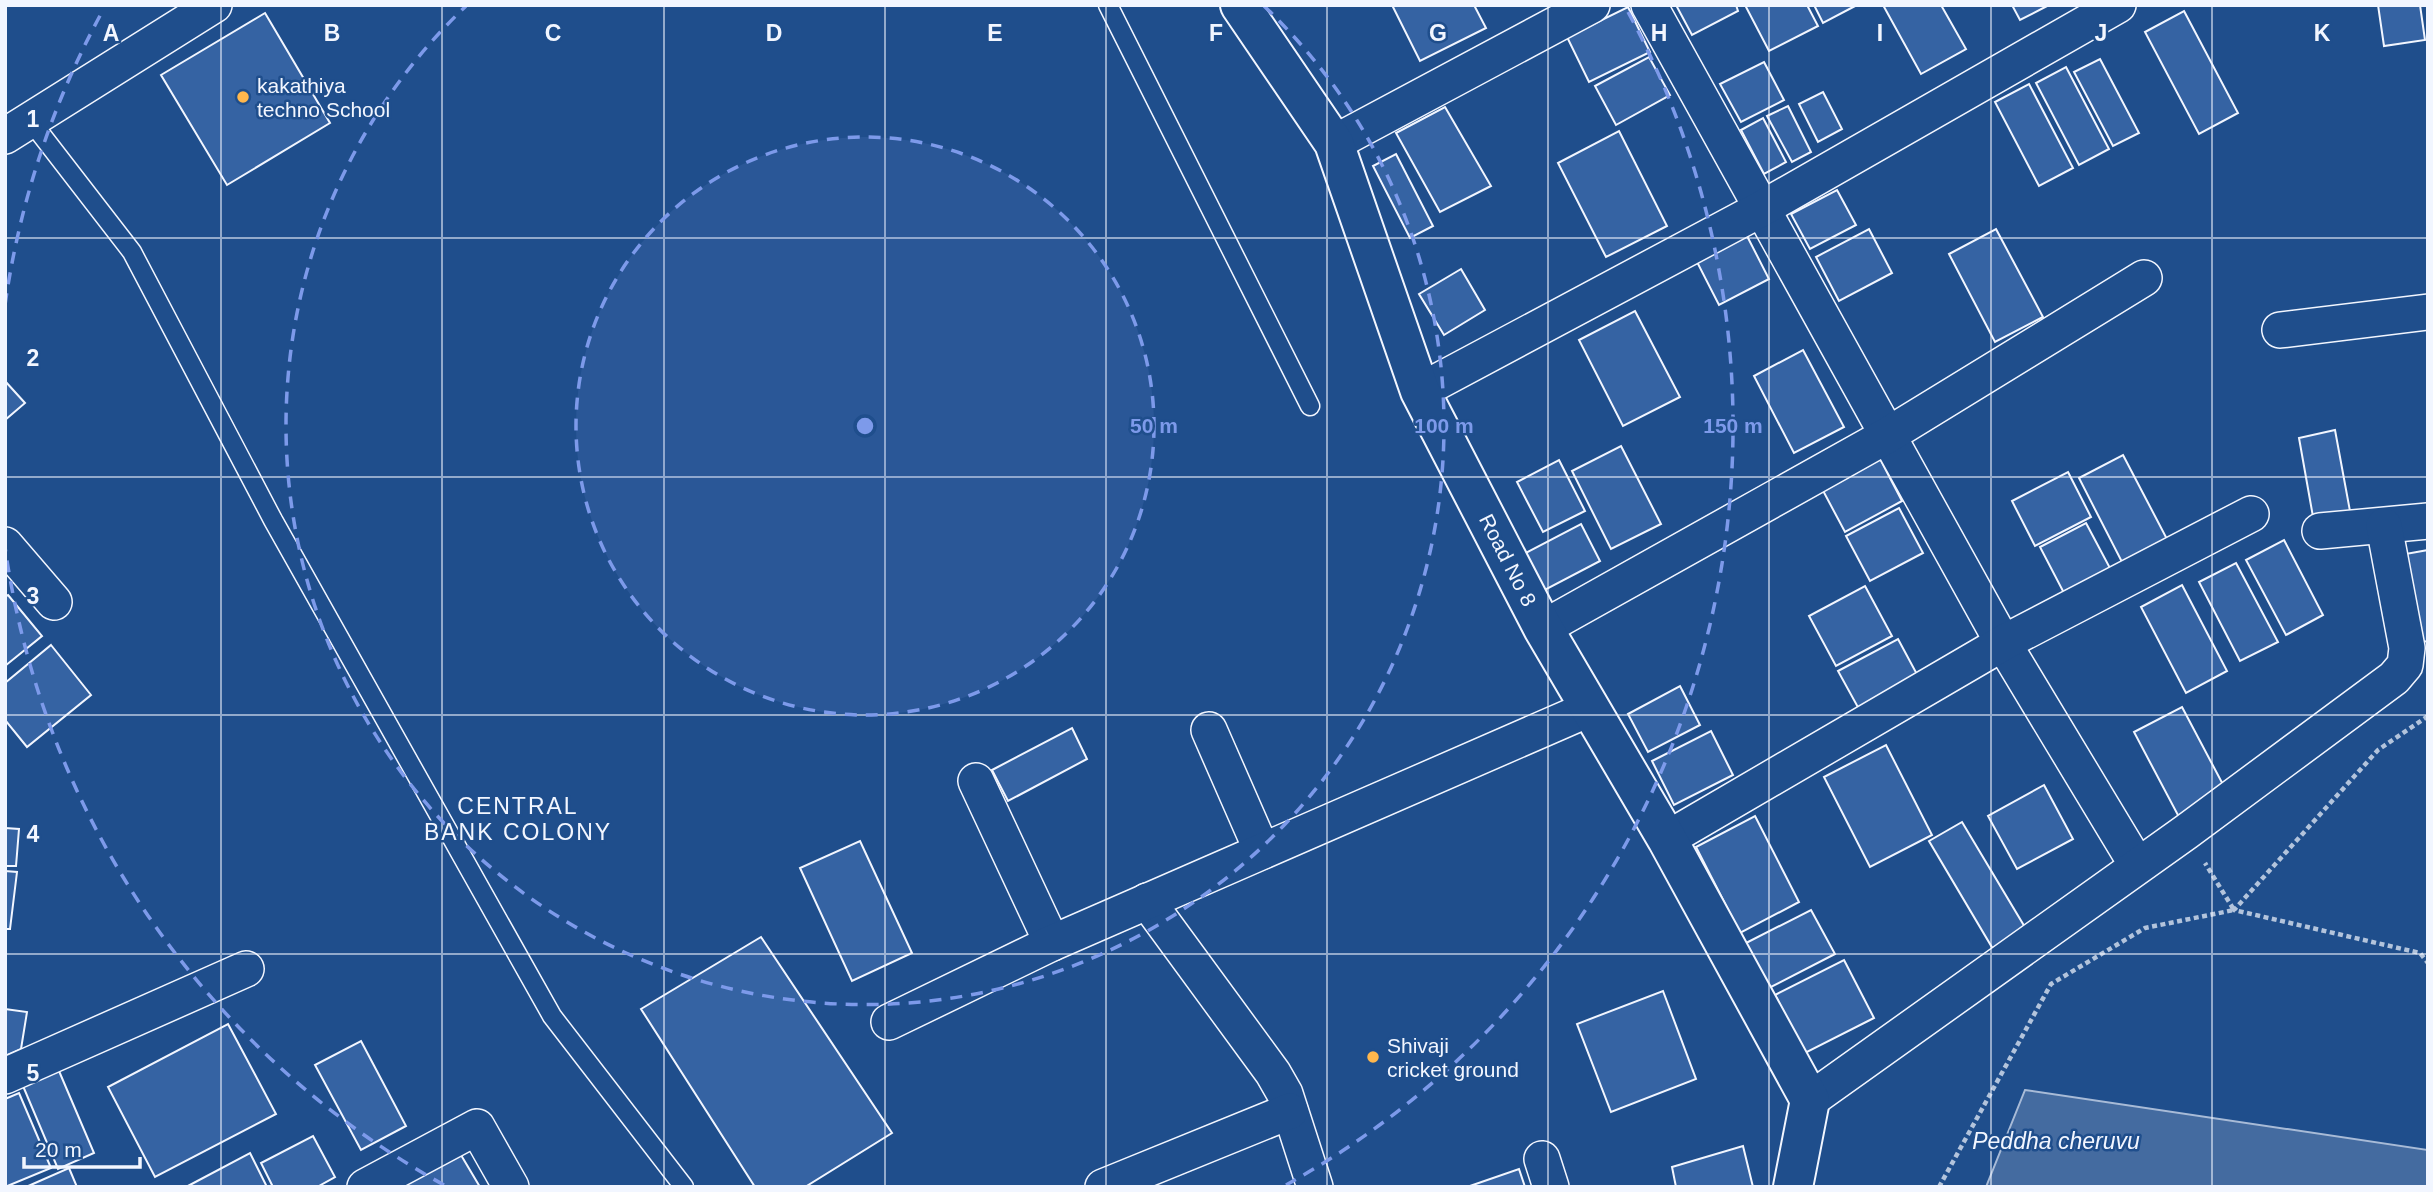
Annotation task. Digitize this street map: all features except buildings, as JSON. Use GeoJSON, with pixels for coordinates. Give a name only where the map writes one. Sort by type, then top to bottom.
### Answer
{"type":"FeatureCollection","features":[{"type":"Feature","properties":{"kind":"street"},"geometry":{"type":"LineString","coordinates":[[18,128],[214,5]]}},
{"type":"Feature","properties":{"kind":"street","name":"Road No 8"},"geometry":{"type":"LineString","coordinates":[[1240,5],[1334,144],[1420,391],[1543,628],[1667,839],[1810,1100]]}},
{"type":"Feature","properties":{"kind":"street"},"geometry":{"type":"LineString","coordinates":[[1334,144],[1592,5]]}},
{"type":"Feature","properties":{"kind":"street"},"geometry":{"type":"LineString","coordinates":[[1649,5],[2003,643],[2137,865]]}},
{"type":"Feature","properties":{"kind":"street"},"geometry":{"type":"LineString","coordinates":[[1420,391],[1761,209],[2118,5]]}},
{"type":"Feature","properties":{"kind":"street"},"geometry":{"type":"LineString","coordinates":[[1543,628],[1888,435],[2144,278]]}},
{"type":"Feature","properties":{"kind":"street"},"geometry":{"type":"LineString","coordinates":[[2280,330],[2428,312]]}},
{"type":"Feature","properties":{"kind":"street"},"geometry":{"type":"LineString","coordinates":[[1667,839],[2003,643],[2250,514]]}},
{"type":"Feature","properties":{"kind":"street"},"geometry":{"type":"LineString","coordinates":[[2320,531],[2428,521]]}},
{"type":"Feature","properties":{"kind":"street"},"geometry":{"type":"LineString","coordinates":[[1793,1187],[1810,1100],[2186,832],[2394,678],[2405,665],[2407,648],[2384,526]]}},
{"type":"Feature","properties":{"kind":"street"},"geometry":{"type":"LineString","coordinates":[[5,545],[54,601]]}},
{"type":"Feature","properties":{"kind":"street"},"geometry":{"type":"LineString","coordinates":[[889,1022],[1052,943],[1591,708]]}},
{"type":"Feature","properties":{"kind":"street"},"geometry":{"type":"LineString","coordinates":[[1209,730],[1262,851]]}},
{"type":"Feature","properties":{"kind":"street"},"geometry":{"type":"LineString","coordinates":[[976,781],[1052,943]]}},
{"type":"Feature","properties":{"kind":"street"},"geometry":{"type":"LineString","coordinates":[[1147,901],[1273,1073],[1285,1094],[1315,1187]]}},
{"type":"Feature","properties":{"kind":"street"},"geometry":{"type":"LineString","coordinates":[[5,1076],[246,969]]}},
{"type":"Feature","properties":{"kind":"street"},"geometry":{"type":"LineString","coordinates":[[1103,1187],[1290,1111]]}},
{"type":"Feature","properties":{"kind":"street"},"geometry":{"type":"LineString","coordinates":[[365,1187],[477,1127],[511,1187]]}},
{"type":"Feature","properties":{"kind":"lane"},"geometry":{"type":"LineString","coordinates":[[1108,5],[1310,406]]}},
{"type":"Feature","properties":{"kind":"lane"},"geometry":{"type":"LineString","coordinates":[[18,128],[132,252],[273,520],[552,1016],[684,1187]]}},
{"type":"Feature","properties":{"kind":"path"},"geometry":{"type":"LineString","coordinates":[[2234,910],[2378,750],[2428,716]]}},
{"type":"Feature","properties":{"kind":"path"},"geometry":{"type":"LineString","coordinates":[[2186,832],[2234,910]]}},
{"type":"Feature","properties":{"kind":"path"},"geometry":{"type":"LineString","coordinates":[[1939,1187],[2051,984],[2145,928],[2234,910],[2420,953],[2428,962]]}},
{"type":"Feature","properties":{"kind":"water","name":"Peddha cheruvu"},"geometry":{"type":"Polygon","coordinates":[[[2025,1090],[2428,1150],[2428,1187],[1986,1187],[2025,1090]]]}},
{"type":"Feature","properties":{"kind":"place","name":"kakathiya techno School"},"geometry":{"type":"Point","coordinates":[243,97]}},
{"type":"Feature","properties":{"kind":"place","name":"Shivaji cricket ground"},"geometry":{"type":"Point","coordinates":[1373,1057]}},
{"type":"Feature","properties":{"kind":"district","name":"CENTRAL BANK COLONY"},"geometry":{"type":"Point","coordinates":[518,819]}}]}
